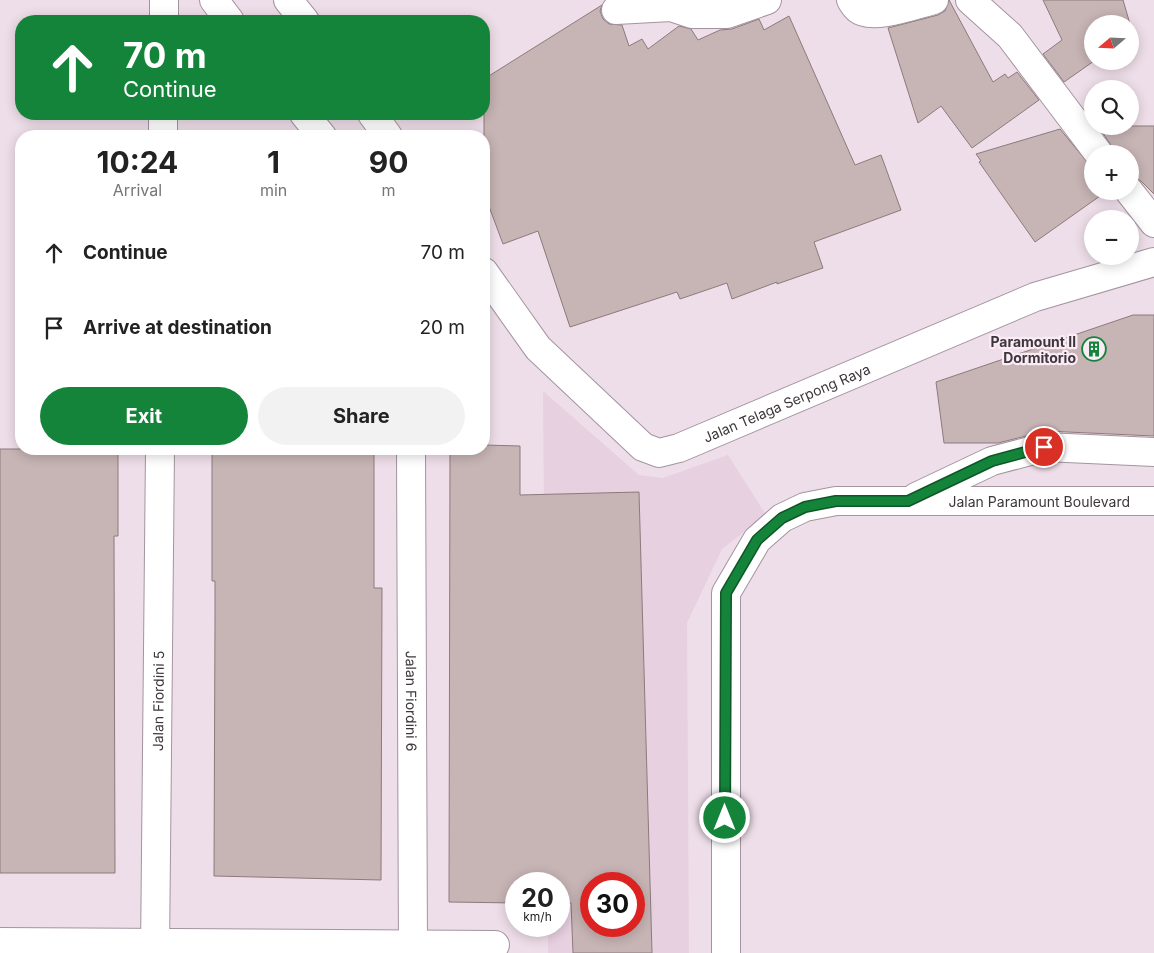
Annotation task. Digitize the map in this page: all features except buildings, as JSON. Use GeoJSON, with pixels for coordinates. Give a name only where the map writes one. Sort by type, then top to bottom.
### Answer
{"type":"FeatureCollection","features":[{"type":"Feature","properties":{"kind":"street"},"geometry":{"type":"LineString","coordinates":[[164,0],[164,15]]}},
{"type":"Feature","properties":{"kind":"street"},"geometry":{"type":"LineString","coordinates":[[214,0],[225,15]]}},
{"type":"Feature","properties":{"kind":"street"},"geometry":{"type":"LineString","coordinates":[[288,0],[300,15]]}},
{"type":"Feature","properties":{"kind":"street"},"geometry":{"type":"LineString","coordinates":[[616,10],[671,8],[692,14],[727,14],[767,0]]}},
{"type":"Feature","properties":{"kind":"street"},"geometry":{"type":"LineString","coordinates":[[851,0],[859,10],[869,14],[880,14],[934,0]]}},
{"type":"Feature","properties":{"kind":"street"},"geometry":{"type":"LineString","coordinates":[[970,0],[1010,36],[1092,145]]}},
{"type":"Feature","properties":{"kind":"street"},"geometry":{"type":"LineString","coordinates":[[309,120],[317,130]]}},
{"type":"Feature","properties":{"kind":"street"},"geometry":{"type":"LineString","coordinates":[[1136,200],[1154,223]]}},
{"type":"Feature","properties":{"kind":"street","name":"Jalan Telaga Serpong Raya"},"geometry":{"type":"LineString","coordinates":[[490,280],[538,348],[643,447],[659,453],[679,448],[1035,297],[1154,262]]}},
{"type":"Feature","properties":{"kind":"street"},"geometry":{"type":"LineString","coordinates":[[908,501],[992,461],[1044,447],[1154,452]]}},
{"type":"Feature","properties":{"kind":"street","name":"Jalan Fiordini 5"},"geometry":{"type":"LineString","coordinates":[[155,948],[160,455]]}},
{"type":"Feature","properties":{"kind":"street","name":"Jalan Fiordini 6"},"geometry":{"type":"LineString","coordinates":[[411,455],[413,948]]}},
{"type":"Feature","properties":{"kind":"street","name":"Jalan Paramount Boulevard"},"geometry":{"type":"LineString","coordinates":[[726,953],[726,593],[757,540],[782,518],[805,507],[836,501],[1154,501]]}},
{"type":"Feature","properties":{"kind":"street"},"geometry":{"type":"LineString","coordinates":[[0,942],[155,948],[413,948],[495,945]]}},
{"type":"Feature","properties":{"kind":"shaded area"},"geometry":{"type":"Polygon","coordinates":[[[543,391],[639,475],[663,478],[728,455],[766,515],[722,549],[687,623],[689,953],[548,953],[548,937],[570,937],[570,872],[547,872],[543,391]]]}},
{"type":"Feature","properties":{"kind":"place","name":"Paramount Il Dormitorio"},"geometry":{"type":"Point","coordinates":[1094,349]}},
{"type":"Feature","properties":{"kind":"route"},"geometry":{"type":"LineString","coordinates":[[725,818],[724,626],[726,593],[740,565],[757,540],[782,518],[805,507],[836,501],[908,501],[992,461],[1044,447]]}}]}
